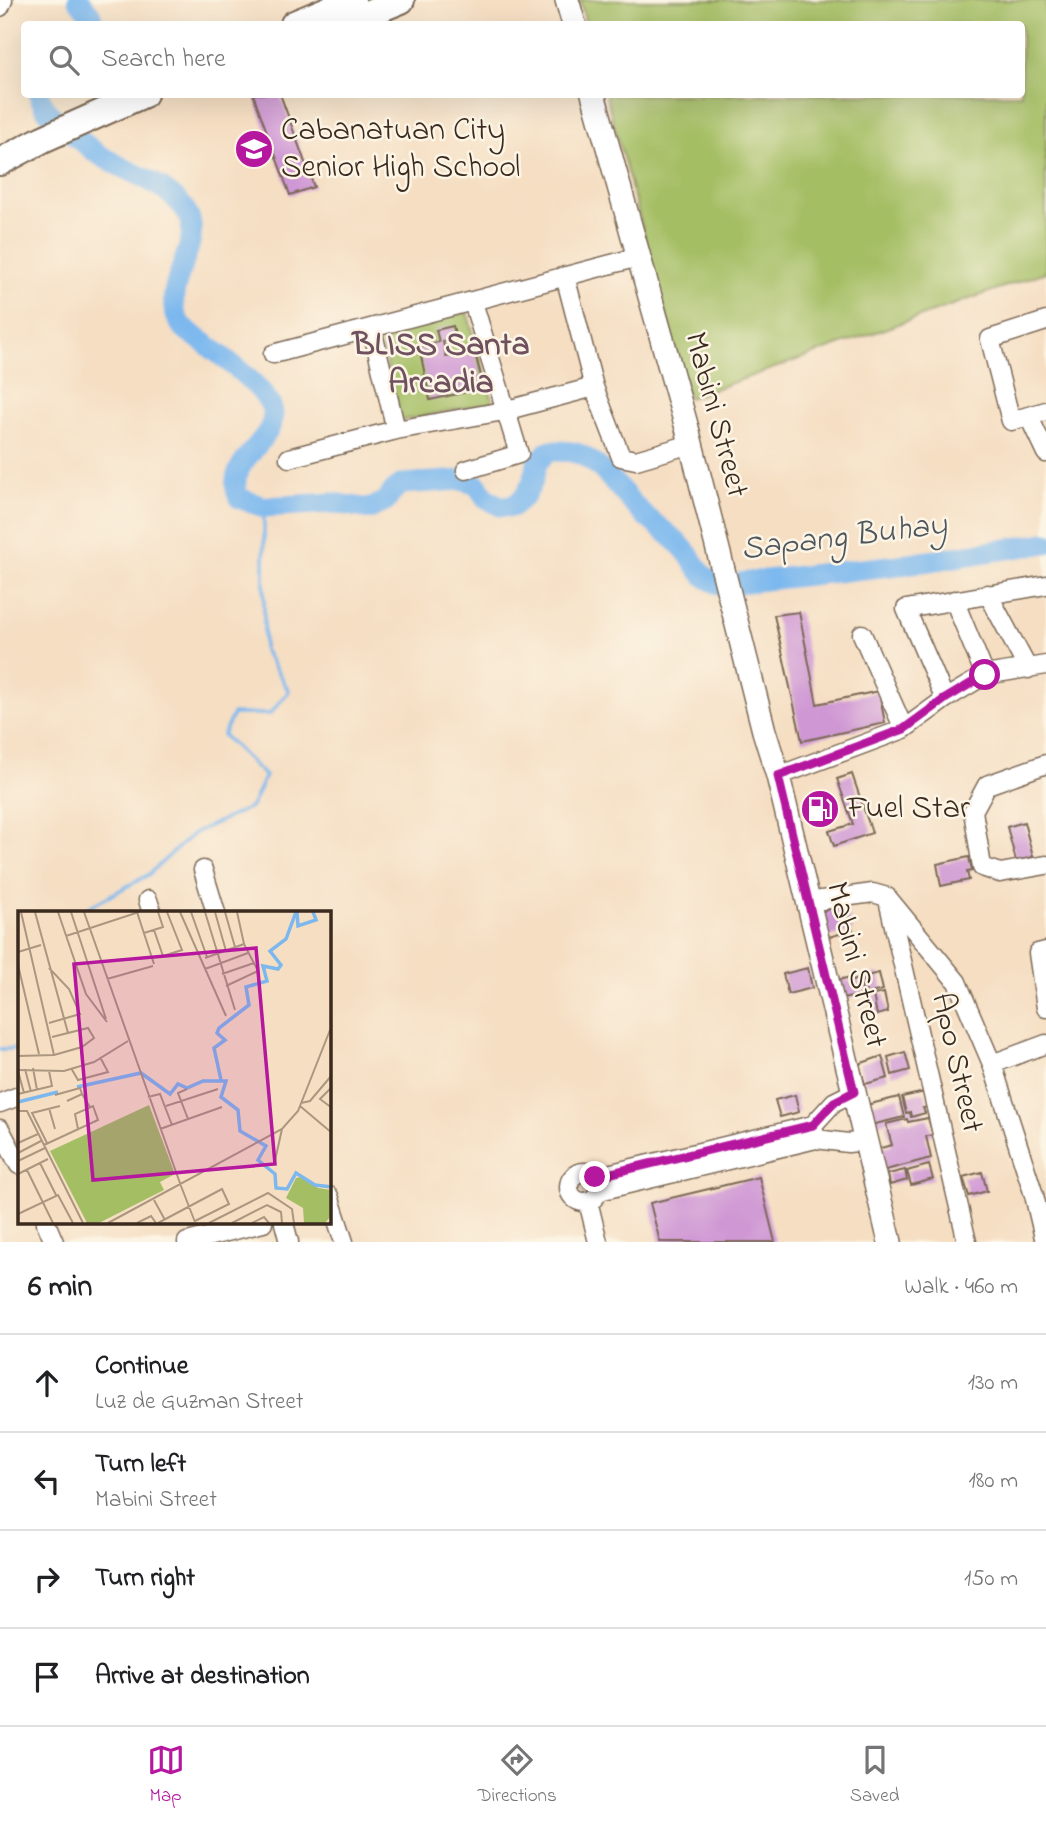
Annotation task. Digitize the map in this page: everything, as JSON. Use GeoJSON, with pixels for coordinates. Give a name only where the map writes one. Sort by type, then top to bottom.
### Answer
{"type":"FeatureCollection","features":[{"type":"Feature","properties":{"kind":"highway"},"geometry":{"type":"LineString","coordinates":[[301,21],[352,0]]}},
{"type":"Feature","properties":{"kind":"highway"},"geometry":{"type":"LineString","coordinates":[[349,21],[401,0]]}},
{"type":"Feature","properties":{"kind":"highway"},"geometry":{"type":"LineString","coordinates":[[0,162],[43,139],[138,98]]}},
{"type":"Feature","properties":{"kind":"main road"},"geometry":{"type":"LineString","coordinates":[[567,0],[573,21]]}},
{"type":"Feature","properties":{"kind":"main road","name":"Mabini Street"},"geometry":{"type":"LineString","coordinates":[[594,98],[691,443],[764,731],[778,776],[890,1242]]}},
{"type":"Feature","properties":{"kind":"street"},"geometry":{"type":"LineString","coordinates":[[0,7],[3,0]]}},
{"type":"Feature","properties":{"kind":"street"},"geometry":{"type":"LineString","coordinates":[[273,354],[638,257]]}},
{"type":"Feature","properties":{"kind":"street"},"geometry":{"type":"LineString","coordinates":[[565,276],[594,387],[621,457],[636,460],[691,443]]}},
{"type":"Feature","properties":{"kind":"street"},"geometry":{"type":"LineString","coordinates":[[466,470],[519,454],[473,302]]}},
{"type":"Feature","properties":{"kind":"street"},"geometry":{"type":"LineString","coordinates":[[1046,321],[990,339],[1011,421],[1037,414],[1046,453]]}},
{"type":"Feature","properties":{"kind":"street"},"geometry":{"type":"LineString","coordinates":[[372,329],[396,430]]}},
{"type":"Feature","properties":{"kind":"street"},"geometry":{"type":"LineString","coordinates":[[289,458],[396,430],[504,411],[594,387]]}},
{"type":"Feature","properties":{"kind":"street"},"geometry":{"type":"LineString","coordinates":[[945,699],[906,610],[988,594],[1045,587]]}},
{"type":"Feature","properties":{"kind":"street"},"geometry":{"type":"LineString","coordinates":[[778,776],[904,729],[945,699],[985,675],[1037,667],[988,594]]}},
{"type":"Feature","properties":{"kind":"street"},"geometry":{"type":"LineString","coordinates":[[954,600],[985,675]]}},
{"type":"Feature","properties":{"kind":"street"},"geometry":{"type":"LineString","coordinates":[[862,634],[904,729]]}},
{"type":"Feature","properties":{"kind":"street"},"geometry":{"type":"LineString","coordinates":[[1046,764],[987,785],[973,811],[982,867],[1000,873],[1046,865]]}},
{"type":"Feature","properties":{"kind":"street"},"geometry":{"type":"LineString","coordinates":[[203,870],[215,911]]}},
{"type":"Feature","properties":{"kind":"street"},"geometry":{"type":"LineString","coordinates":[[807,902],[873,893],[887,897],[957,982],[992,1064],[1034,1195],[1045,1242]]}},
{"type":"Feature","properties":{"kind":"street","name":"Apo Street"},"geometry":{"type":"LineString","coordinates":[[887,897],[967,1242]]}},
{"type":"Feature","properties":{"kind":"street"},"geometry":{"type":"LineString","coordinates":[[1046,951],[1038,953],[1046,1008]]}},
{"type":"Feature","properties":{"kind":"street"},"geometry":{"type":"LineString","coordinates":[[992,1064],[1046,1044]]}},
{"type":"Feature","properties":{"kind":"street"},"geometry":{"type":"LineString","coordinates":[[814,1132],[834,1102],[854,1092]]}},
{"type":"Feature","properties":{"kind":"street"},"geometry":{"type":"LineString","coordinates":[[0,1103],[18,1096]]}},
{"type":"Feature","properties":{"kind":"street"},"geometry":{"type":"LineString","coordinates":[[0,1129],[18,1161]]}},
{"type":"Feature","properties":{"kind":"street"},"geometry":{"type":"LineString","coordinates":[[598,1242],[594,1190],[814,1132],[848,1143],[866,1141]]}},
{"type":"Feature","properties":{"kind":"street"},"geometry":{"type":"LineString","coordinates":[[331,1201],[344,1242]]}},
{"type":"Feature","properties":{"kind":"street"},"geometry":{"type":"LineString","coordinates":[[46,1224],[54,1242]]}},
{"type":"Feature","properties":{"kind":"street"},"geometry":{"type":"LineString","coordinates":[[187,1242],[259,1224]]}},
{"type":"Feature","properties":{"kind":"street"},"geometry":{"type":"LineString","coordinates":[[284,1224],[289,1242]]}},
{"type":"Feature","properties":{"kind":"green space"},"geometry":{"type":"Polygon","coordinates":[[[580,0],[1046,0],[1046,272],[689,398],[607,98],[1025,98],[1025,21],[585,21],[580,0]]]}},
{"type":"Feature","properties":{"kind":"green space"},"geometry":{"type":"Polygon","coordinates":[[[467,312],[493,402],[400,421],[379,333],[467,312]]]}},
{"type":"Feature","properties":{"kind":"building"},"geometry":{"type":"Polygon","coordinates":[[[254,98],[281,98],[314,187],[290,195],[254,98]]]}},
{"type":"Feature","properties":{"kind":"building"},"geometry":{"type":"Polygon","coordinates":[[[453,326],[456,338],[443,341],[446,357],[475,353],[484,388],[430,400],[419,346],[439,342],[436,330],[453,326]]]}},
{"type":"Feature","properties":{"kind":"building"},"geometry":{"type":"Polygon","coordinates":[[[799,612],[817,704],[879,691],[885,723],[802,741],[774,615],[799,612]]]}},
{"type":"Feature","properties":{"kind":"building"},"geometry":{"type":"Polygon","coordinates":[[[852,774],[872,833],[834,846],[829,831],[853,824],[837,779],[852,774]]]}},
{"type":"Feature","properties":{"kind":"building"},"geometry":{"type":"Polygon","coordinates":[[[1024,822],[1033,857],[1016,861],[1007,827],[1024,822]]]}},
{"type":"Feature","properties":{"kind":"building"},"geometry":{"type":"Polygon","coordinates":[[[969,857],[972,871],[967,872],[969,880],[941,886],[937,864],[969,857]]]}},
{"type":"Feature","properties":{"kind":"building"},"geometry":{"type":"Polygon","coordinates":[[[844,904],[853,930],[829,937],[821,912],[844,904]]]}},
{"type":"Feature","properties":{"kind":"building"},"geometry":{"type":"Polygon","coordinates":[[[808,968],[812,988],[788,994],[783,974],[808,968]]]}},
{"type":"Feature","properties":{"kind":"building"},"geometry":{"type":"Polygon","coordinates":[[[879,973],[883,990],[866,994],[862,977],[879,973]]]}},
{"type":"Feature","properties":{"kind":"building"},"geometry":{"type":"Polygon","coordinates":[[[847,978],[848,982],[859,979],[863,995],[842,999],[837,980],[847,978]]]}},
{"type":"Feature","properties":{"kind":"building"},"geometry":{"type":"Polygon","coordinates":[[[884,993],[888,1012],[877,1015],[873,995],[884,993]]]}},
{"type":"Feature","properties":{"kind":"building"},"geometry":{"type":"Polygon","coordinates":[[[905,1052],[910,1070],[892,1075],[888,1057],[905,1052]]]}},
{"type":"Feature","properties":{"kind":"building"},"geometry":{"type":"Polygon","coordinates":[[[882,1056],[888,1078],[865,1084],[859,1064],[882,1056]]]}},
{"type":"Feature","properties":{"kind":"building"},"geometry":{"type":"Polygon","coordinates":[[[925,1092],[928,1107],[923,1108],[925,1113],[911,1117],[910,1112],[906,1113],[902,1097],[925,1092]]]}},
{"type":"Feature","properties":{"kind":"building"},"geometry":{"type":"Polygon","coordinates":[[[795,1095],[799,1112],[780,1117],[775,1100],[795,1095]]]}},
{"type":"Feature","properties":{"kind":"building"},"geometry":{"type":"Polygon","coordinates":[[[899,1097],[904,1117],[871,1125],[866,1105],[899,1097]]]}},
{"type":"Feature","properties":{"kind":"building"},"geometry":{"type":"Polygon","coordinates":[[[928,1118],[933,1135],[926,1136],[931,1158],[882,1171],[877,1149],[892,1145],[886,1124],[928,1118]]]}},
{"type":"Feature","properties":{"kind":"building"},"geometry":{"type":"Polygon","coordinates":[[[929,1165],[933,1179],[911,1185],[907,1171],[929,1165]]]}},
{"type":"Feature","properties":{"kind":"building"},"geometry":{"type":"Polygon","coordinates":[[[905,1170],[907,1180],[890,1185],[888,1174],[905,1170]]]}},
{"type":"Feature","properties":{"kind":"building"},"geometry":{"type":"Polygon","coordinates":[[[982,1172],[987,1191],[969,1196],[963,1177],[982,1172]]]}},
{"type":"Feature","properties":{"kind":"building"},"geometry":{"type":"Polygon","coordinates":[[[759,1177],[775,1242],[660,1242],[650,1203],[759,1177]]]}},
{"type":"Feature","properties":{"kind":"waterway","name":"Sapang Buhay"},"geometry":{"type":"LineString","coordinates":[[78,0],[91,15],[92,21]]}},
{"type":"Feature","properties":{"kind":"waterway","name":"Sapang Buhay"},"geometry":{"type":"LineString","coordinates":[[41,98],[53,117],[89,148],[165,191],[184,208],[191,222],[188,251],[174,295],[174,310],[183,327],[254,384],[270,404],[273,413],[266,434],[237,474],[239,498],[264,507],[334,503],[370,509],[387,500],[402,484],[462,480],[477,485],[486,498],[500,506],[512,507],[525,496],[533,481],[537,463],[548,451],[562,451],[581,455],[593,462],[639,510],[679,544],[707,578],[722,585],[916,563],[1046,543]]}},
{"type":"Feature","properties":{"kind":"waterway"},"geometry":{"type":"LineString","coordinates":[[82,911],[148,875],[194,833],[251,807],[265,776],[223,735],[233,714],[270,714],[289,691],[264,650],[264,507]]}},
{"type":"Feature","properties":{"kind":"waterway"},"geometry":{"type":"LineString","coordinates":[[0,1049],[18,1049]]}},
{"type":"Feature","properties":{"kind":"place","name":"Cabanatuan City Senior High School"},"geometry":{"type":"Point","coordinates":[254,149]}},
{"type":"Feature","properties":{"kind":"place","name":"Fuel Star"},"geometry":{"type":"Point","coordinates":[820,809]}},
{"type":"Feature","properties":{"kind":"district","name":"BLISS Santa Arcadia"},"geometry":{"type":"Point","coordinates":[441,365]}},
{"type":"Feature","properties":{"kind":"route"},"geometry":{"type":"LineString","coordinates":[[595,1177],[813,1125],[834,1102],[854,1092],[778,776],[904,729],[945,699],[985,675]]}}]}
